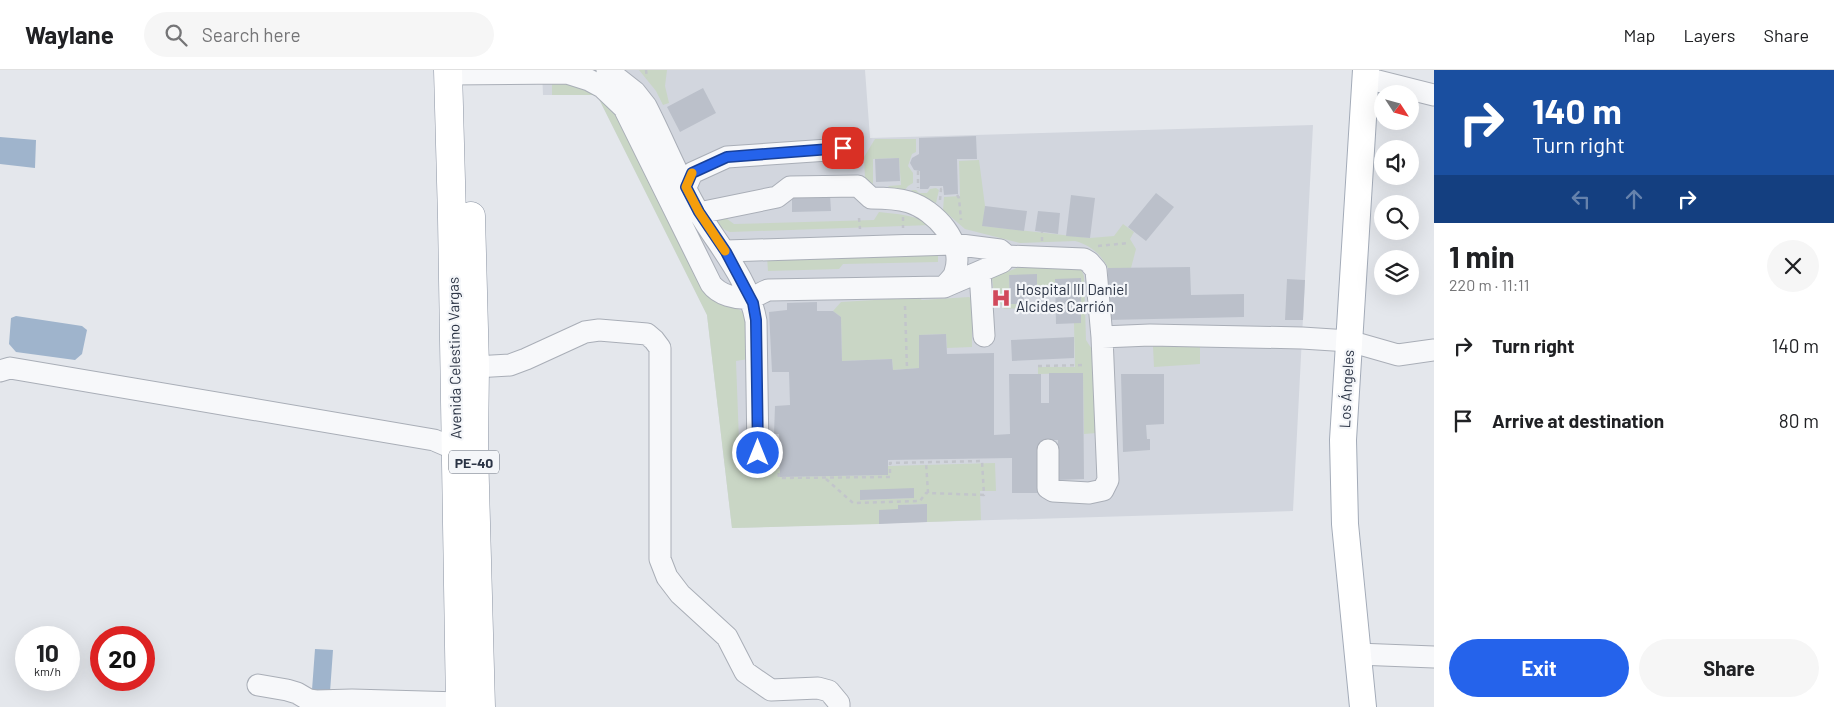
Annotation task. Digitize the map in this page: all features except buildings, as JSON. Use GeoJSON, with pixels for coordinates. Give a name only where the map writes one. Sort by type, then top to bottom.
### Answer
{"type":"FeatureCollection","features":[{"type":"Feature","properties":{"kind":"highway","name":"Avenida Celestino Vargas"},"geometry":{"type":"LineString","coordinates":[[458,72],[449,76],[475,367],[464,449]]}},
{"type":"Feature","properties":{"kind":"highway","name":"Avenida Celestino Vargas"},"geometry":{"type":"LineString","coordinates":[[462,218],[464,449],[468,572],[468,696]]}},
{"type":"Feature","properties":{"kind":"main road","name":"Los Ángeles"},"geometry":{"type":"LineString","coordinates":[[1363,707],[1348,566],[1343,482],[1345,399],[1366,74]]}},
{"type":"Feature","properties":{"kind":"street"},"geometry":{"type":"LineString","coordinates":[[607,70],[635,92],[646,106],[711,284],[722,294],[750,298],[768,290],[944,287],[1002,262],[1006,256]]}},
{"type":"Feature","properties":{"kind":"street"},"geometry":{"type":"LineString","coordinates":[[458,72],[567,74],[590,80],[602,87],[624,108],[676,189],[699,212],[726,252],[753,303],[756,320],[758,453]]}},
{"type":"Feature","properties":{"kind":"street"},"geometry":{"type":"LineString","coordinates":[[1366,74],[1434,95]]}},
{"type":"Feature","properties":{"kind":"street"},"geometry":{"type":"LineString","coordinates":[[676,189],[692,173],[727,157],[843,148]]}},
{"type":"Feature","properties":{"kind":"street"},"geometry":{"type":"LineString","coordinates":[[699,212],[777,197],[790,187],[858,186],[871,198],[888,198],[910,202],[928,211],[941,222],[948,232],[957,254],[955,273],[944,287]]}},
{"type":"Feature","properties":{"kind":"street"},"geometry":{"type":"LineString","coordinates":[[726,252],[953,244],[1000,250],[1006,256],[1084,259],[1089,262],[1096,270],[1102,337],[1108,480],[1103,490],[1089,493],[1053,491],[1048,488],[1048,450]]}},
{"type":"Feature","properties":{"kind":"street"},"geometry":{"type":"LineString","coordinates":[[980,272],[984,336]]}},
{"type":"Feature","properties":{"kind":"street"},"geometry":{"type":"LineString","coordinates":[[475,367],[510,365],[585,332],[599,330],[647,334],[654,340],[660,348],[660,558],[667,577],[680,594],[727,636],[745,672],[759,684],[771,690],[818,688],[829,691],[839,703],[839,707]]}},
{"type":"Feature","properties":{"kind":"street"},"geometry":{"type":"LineString","coordinates":[[1102,337],[1302,338],[1349,341],[1398,354],[1434,350]]}},
{"type":"Feature","properties":{"kind":"street"},"geometry":{"type":"LineString","coordinates":[[0,371],[10,368],[434,440],[464,449]]}},
{"type":"Feature","properties":{"kind":"street"},"geometry":{"type":"LineString","coordinates":[[1357,654],[1434,657]]}},
{"type":"Feature","properties":{"kind":"street"},"geometry":{"type":"LineString","coordinates":[[258,685],[287,690],[309,700],[316,701],[468,696]]}},
{"type":"Feature","properties":{"kind":"path"},"geometry":{"type":"LineString","coordinates":[[918,171],[918,191]]}},
{"type":"Feature","properties":{"kind":"path"},"geometry":{"type":"LineString","coordinates":[[956,195],[959,198],[961,224]]}},
{"type":"Feature","properties":{"kind":"path"},"geometry":{"type":"LineString","coordinates":[[902,213],[903,228]]}},
{"type":"Feature","properties":{"kind":"path"},"geometry":{"type":"LineString","coordinates":[[859,218],[860,229]]}},
{"type":"Feature","properties":{"kind":"path"},"geometry":{"type":"LineString","coordinates":[[1042,232],[1042,244]]}},
{"type":"Feature","properties":{"kind":"path"},"geometry":{"type":"LineString","coordinates":[[1094,247],[1129,243]]}},
{"type":"Feature","properties":{"kind":"path"},"geometry":{"type":"LineString","coordinates":[[905,301],[907,369]]}},
{"type":"Feature","properties":{"kind":"path"},"geometry":{"type":"LineString","coordinates":[[1038,366],[1088,365]]}},
{"type":"Feature","properties":{"kind":"path"},"geometry":{"type":"LineString","coordinates":[[778,464],[778,478],[825,478],[890,477],[890,462],[982,461],[984,494],[928,493],[920,501],[853,503],[825,478]]}},
{"type":"Feature","properties":{"kind":"path"},"geometry":{"type":"LineString","coordinates":[[926,462],[928,493]]}},
{"type":"Feature","properties":{"kind":"shaded area","name":"Hospital III Daniel Alcides Carrión"},"geometry":{"type":"Polygon","coordinates":[[[542,70],[865,70],[870,138],[1313,125],[1293,511],[732,528],[707,315],[597,95],[543,95],[542,70]]]}},
{"type":"Feature","properties":{"kind":"green space"},"geometry":{"type":"Polygon","coordinates":[[[639,70],[667,70],[665,86],[669,103],[663,105],[656,91],[639,70]]]}},
{"type":"Feature","properties":{"kind":"green space"},"geometry":{"type":"Polygon","coordinates":[[[558,77],[613,101],[714,294],[745,315],[748,359],[736,361],[740,468],[780,467],[780,477],[888,475],[888,466],[995,463],[996,491],[980,491],[981,520],[927,522],[926,504],[899,505],[898,509],[879,524],[732,528],[707,315],[597,95],[552,95],[552,81],[558,77]],[[914,488],[861,500],[914,498],[914,488]]]}},
{"type":"Feature","properties":{"kind":"green space"},"geometry":{"type":"Polygon","coordinates":[[[875,139],[916,139],[916,152],[912,154],[908,166],[913,173],[913,183],[904,191],[888,187],[901,185],[899,158],[873,159],[873,184],[865,178],[864,157],[875,139]]]}},
{"type":"Feature","properties":{"kind":"green space"},"geometry":{"type":"Polygon","coordinates":[[[979,160],[985,206],[983,226],[1090,238],[1114,236],[1123,224],[1134,232],[1130,239],[1136,249],[1131,268],[1108,268],[1102,258],[1094,251],[1086,245],[1075,241],[1020,243],[965,229],[943,210],[944,197],[960,196],[959,161],[979,160]]]}},
{"type":"Feature","properties":{"kind":"green space"},"geometry":{"type":"Polygon","coordinates":[[[936,188],[939,190],[936,203],[910,192],[916,190],[919,193],[927,193],[930,189],[936,188]]]}},
{"type":"Feature","properties":{"kind":"green space"},"geometry":{"type":"Polygon","coordinates":[[[716,211],[734,224],[874,220],[879,212],[913,217],[931,225],[730,232],[720,225],[714,213],[716,211]]]}},
{"type":"Feature","properties":{"kind":"green space"},"geometry":{"type":"Polygon","coordinates":[[[938,253],[938,262],[843,264],[839,269],[768,271],[767,257],[938,253]]]}},
{"type":"Feature","properties":{"kind":"green space"},"geometry":{"type":"Polygon","coordinates":[[[1019,267],[1081,269],[1084,276],[1086,340],[1095,354],[1097,433],[1084,434],[1083,373],[1038,374],[1038,367],[1075,367],[1074,323],[1081,323],[1080,279],[1056,279],[1055,289],[1037,288],[1009,275],[1010,304],[1024,304],[1024,308],[1004,309],[994,294],[992,278],[1019,267]]]}},
{"type":"Feature","properties":{"kind":"green space"},"geometry":{"type":"Polygon","coordinates":[[[913,294],[922,300],[969,297],[972,299],[972,347],[947,348],[946,334],[919,335],[919,368],[893,370],[892,359],[842,361],[841,317],[833,311],[841,302],[891,299],[895,295],[913,294]]]}},
{"type":"Feature","properties":{"kind":"green space"},"geometry":{"type":"Polygon","coordinates":[[[1200,345],[1200,364],[1154,367],[1153,346],[1200,345]]]}},
{"type":"Feature","properties":{"kind":"water"},"geometry":{"type":"Polygon","coordinates":[[[0,137],[36,140],[35,168],[0,164],[0,137]]]}},
{"type":"Feature","properties":{"kind":"water"},"geometry":{"type":"Polygon","coordinates":[[[16,316],[82,326],[87,330],[82,354],[75,360],[16,352],[9,344],[11,318],[16,316]]]}},
{"type":"Feature","properties":{"kind":"water"},"geometry":{"type":"Polygon","coordinates":[[[315,649],[333,650],[330,692],[312,690],[315,649]]]}},
{"type":"Feature","properties":{"kind":"slow traffic"},"geometry":{"type":"LineString","coordinates":[[692,173],[686,187],[699,212],[725,251]]}},
{"type":"Feature","properties":{"kind":"place","name":"Hospital III Daniel Alcides Carrión"},"geometry":{"type":"Point","coordinates":[1001,298]}},
{"type":"Feature","properties":{"kind":"route"},"geometry":{"type":"LineString","coordinates":[[758,453],[756,320],[753,303],[726,252],[699,212],[686,187],[692,173],[727,157],[843,148]]}}]}
